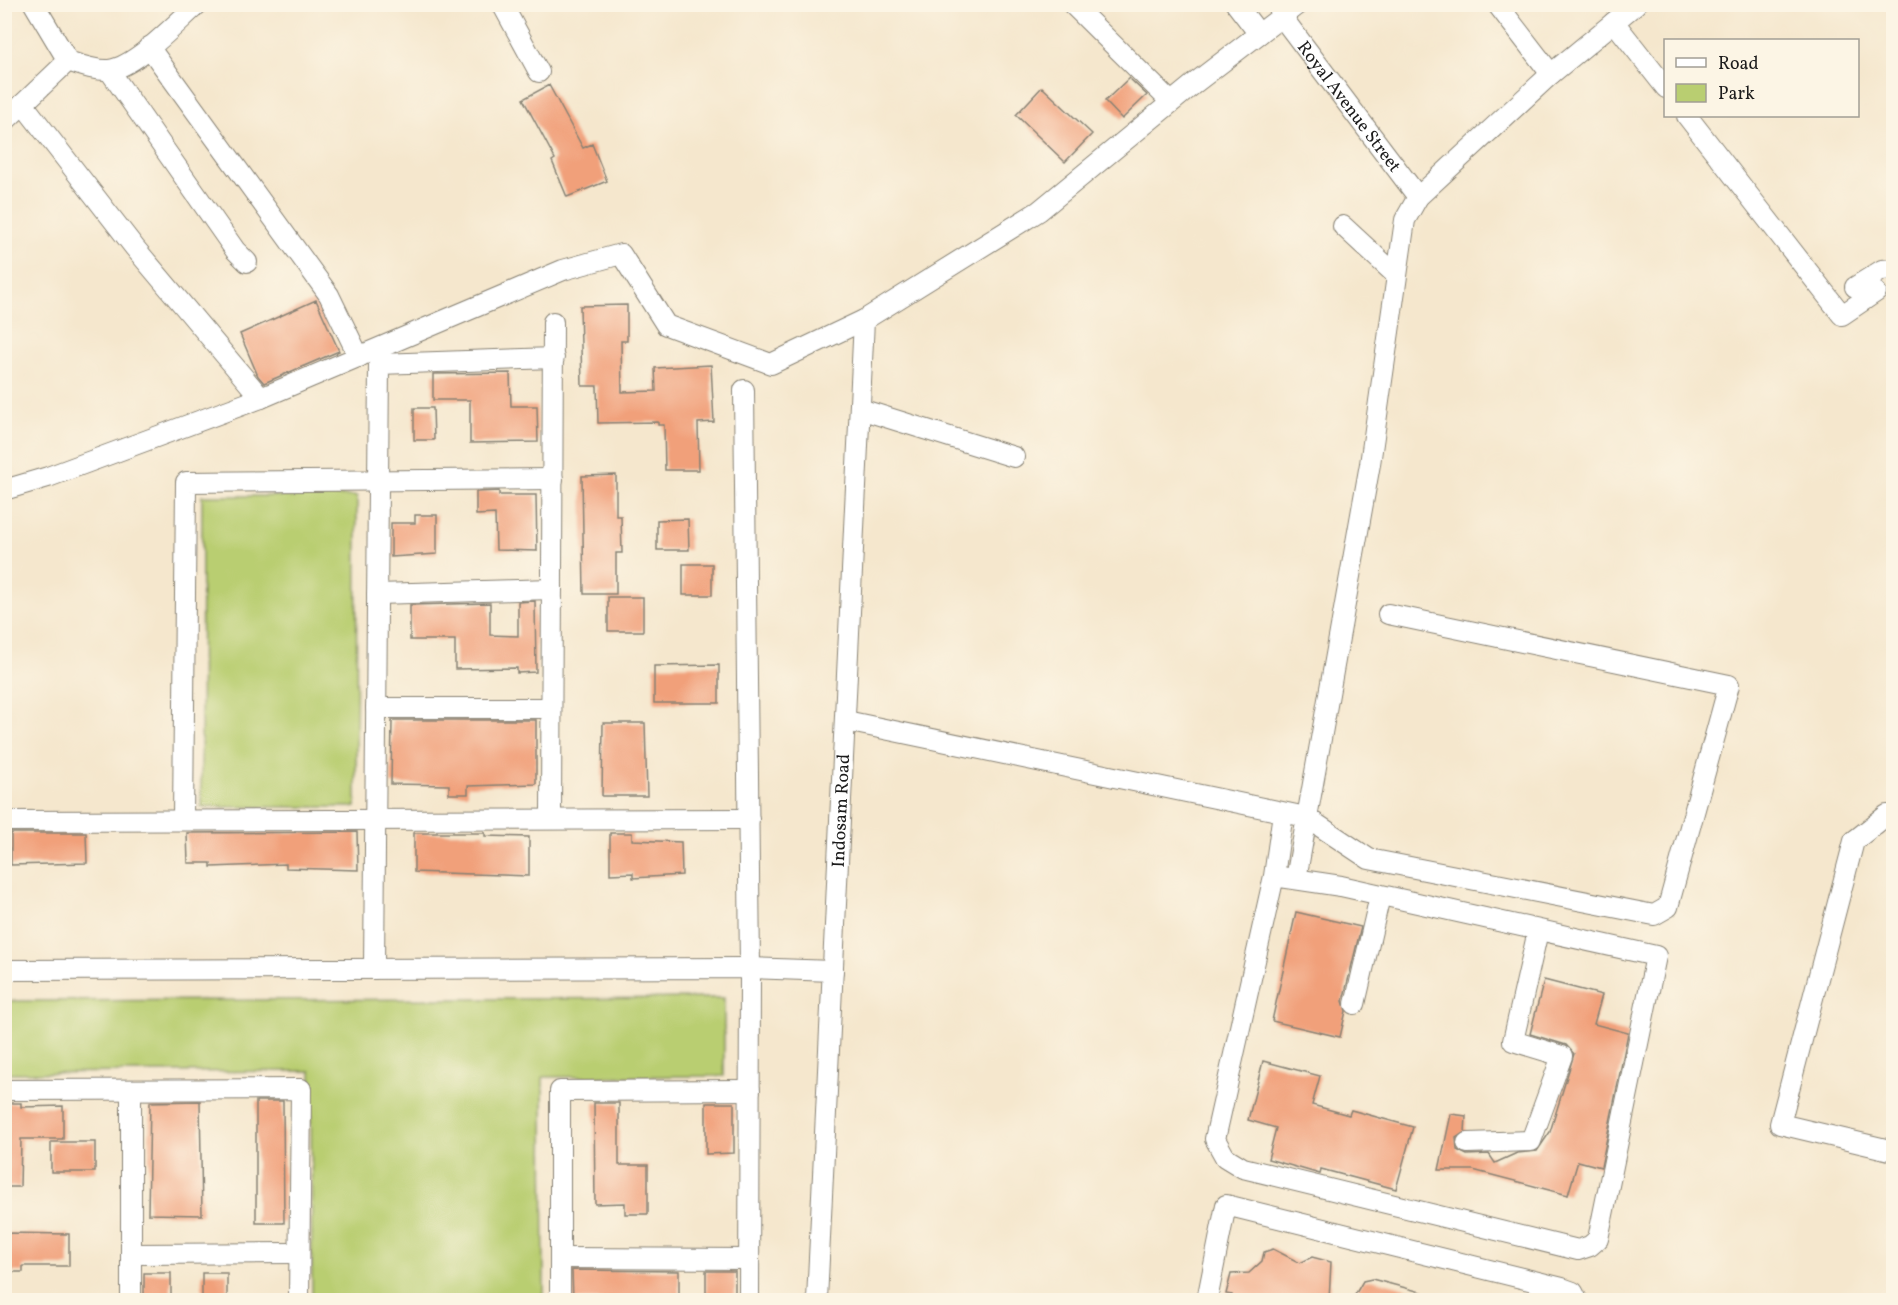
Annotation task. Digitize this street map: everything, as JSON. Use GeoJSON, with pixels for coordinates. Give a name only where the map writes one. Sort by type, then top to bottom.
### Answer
{"type":"FeatureCollection","features":[{"type":"Feature","properties":{"kind":"street"},"geometry":{"type":"LineString","coordinates":[[34,4],[68,62],[109,70],[123,65],[149,47],[198,4]]}},
{"type":"Feature","properties":{"kind":"street"},"geometry":{"type":"LineString","coordinates":[[502,4],[539,72]]}},
{"type":"Feature","properties":{"kind":"street"},"geometry":{"type":"LineString","coordinates":[[1072,4],[1171,102]]}},
{"type":"Feature","properties":{"kind":"street"},"geometry":{"type":"LineString","coordinates":[[1236,4],[1259,34]]}},
{"type":"Feature","properties":{"kind":"street"},"geometry":{"type":"LineString","coordinates":[[4,490],[48,477],[261,398],[563,270],[621,254],[666,325],[771,364],[864,320],[1039,211],[1171,102],[1298,4]]}},
{"type":"Feature","properties":{"kind":"street"},"geometry":{"type":"LineString","coordinates":[[1497,4],[1551,74]]}},
{"type":"Feature","properties":{"kind":"street"},"geometry":{"type":"LineString","coordinates":[[1296,879],[1370,464],[1396,275],[1406,220],[1418,197],[1551,74],[1636,4]]}},
{"type":"Feature","properties":{"kind":"street","name":"Royal Avenue Street"},"geometry":{"type":"LineString","coordinates":[[1282,16],[1418,197]]}},
{"type":"Feature","properties":{"kind":"street"},"geometry":{"type":"LineString","coordinates":[[1614,22],[1664,87]]}},
{"type":"Feature","properties":{"kind":"street"},"geometry":{"type":"LineString","coordinates":[[149,47],[329,295],[359,357]]}},
{"type":"Feature","properties":{"kind":"street"},"geometry":{"type":"LineString","coordinates":[[4,122],[68,62]]}},
{"type":"Feature","properties":{"kind":"street"},"geometry":{"type":"LineString","coordinates":[[109,70],[235,250],[247,262]]}},
{"type":"Feature","properties":{"kind":"street"},"geometry":{"type":"LineString","coordinates":[[23,104],[135,248],[261,398]]}},
{"type":"Feature","properties":{"kind":"street"},"geometry":{"type":"LineString","coordinates":[[1688,117],[1842,315],[1876,292]]}},
{"type":"Feature","properties":{"kind":"street"},"geometry":{"type":"LineString","coordinates":[[1343,226],[1396,275]]}},
{"type":"Feature","properties":{"kind":"street"},"geometry":{"type":"LineString","coordinates":[[1855,287],[1882,270],[1893,268]]}},
{"type":"Feature","properties":{"kind":"street","name":"Indosam Road"},"geometry":{"type":"LineString","coordinates":[[817,1300],[864,320]]}},
{"type":"Feature","properties":{"kind":"street"},"geometry":{"type":"LineString","coordinates":[[551,819],[553,322]]}},
{"type":"Feature","properties":{"kind":"street"},"geometry":{"type":"LineString","coordinates":[[374,969],[379,364],[554,358]]}},
{"type":"Feature","properties":{"kind":"street"},"geometry":{"type":"LineString","coordinates":[[744,390],[750,968],[749,1300]]}},
{"type":"Feature","properties":{"kind":"street"},"geometry":{"type":"LineString","coordinates":[[860,409],[1014,457]]}},
{"type":"Feature","properties":{"kind":"street"},"geometry":{"type":"LineString","coordinates":[[183,820],[186,482],[553,479]]}},
{"type":"Feature","properties":{"kind":"street"},"geometry":{"type":"LineString","coordinates":[[377,594],[552,589]]}},
{"type":"Feature","properties":{"kind":"street"},"geometry":{"type":"LineString","coordinates":[[846,721],[1306,817],[1369,859],[1654,915],[1668,907],[1729,686],[1388,615]]}},
{"type":"Feature","properties":{"kind":"street"},"geometry":{"type":"LineString","coordinates":[[376,708],[551,708]]}},
{"type":"Feature","properties":{"kind":"street"},"geometry":{"type":"LineString","coordinates":[[1274,876],[1341,886],[1656,956],[1598,1239],[1590,1246],[1578,1250],[1243,1168],[1226,1157],[1215,1139],[1274,876],[1283,813]]}},
{"type":"Feature","properties":{"kind":"street"},"geometry":{"type":"LineString","coordinates":[[1893,816],[1887,815],[1854,841],[1780,1124],[1893,1151]]}},
{"type":"Feature","properties":{"kind":"street"},"geometry":{"type":"LineString","coordinates":[[4,821],[749,819]]}},
{"type":"Feature","properties":{"kind":"street"},"geometry":{"type":"LineString","coordinates":[[1355,1004],[1380,896]]}},
{"type":"Feature","properties":{"kind":"street"},"geometry":{"type":"LineString","coordinates":[[1467,1143],[1530,1141],[1562,1056],[1513,1041],[1538,931]]}},
{"type":"Feature","properties":{"kind":"street"},"geometry":{"type":"LineString","coordinates":[[4,970],[750,968],[833,971]]}},
{"type":"Feature","properties":{"kind":"street"},"geometry":{"type":"LineString","coordinates":[[4,1090],[301,1089],[299,1300]]}},
{"type":"Feature","properties":{"kind":"street"},"geometry":{"type":"LineString","coordinates":[[131,1090],[131,1300]]}},
{"type":"Feature","properties":{"kind":"street"},"geometry":{"type":"LineString","coordinates":[[560,1300],[560,1091],[750,1090]]}},
{"type":"Feature","properties":{"kind":"street"},"geometry":{"type":"LineString","coordinates":[[1208,1300],[1226,1204],[1562,1288],[1573,1293],[1577,1300]]}},
{"type":"Feature","properties":{"kind":"street"},"geometry":{"type":"LineString","coordinates":[[131,1254],[299,1253]]}},
{"type":"Feature","properties":{"kind":"street"},"geometry":{"type":"LineString","coordinates":[[560,1258],[749,1259]]}},
{"type":"Feature","properties":{"kind":"green space"},"geometry":{"type":"Polygon","coordinates":[[[202,496],[357,496],[356,807],[201,807],[202,496]]]}},
{"type":"Feature","properties":{"kind":"green space"},"geometry":{"type":"Polygon","coordinates":[[[724,998],[724,1076],[543,1077],[544,1300],[312,1300],[311,1071],[5,1073],[5,1001],[724,998]]]}},
{"type":"Feature","properties":{"kind":"building"},"geometry":{"type":"Polygon","coordinates":[[[1129,78],[1147,95],[1122,119],[1105,101],[1129,78]]]}},
{"type":"Feature","properties":{"kind":"building"},"geometry":{"type":"Polygon","coordinates":[[[549,85],[583,148],[592,144],[607,181],[567,197],[552,161],[555,159],[523,99],[549,85]]]}},
{"type":"Feature","properties":{"kind":"building"},"geometry":{"type":"Polygon","coordinates":[[[1042,87],[1092,134],[1065,162],[1016,115],[1042,87]]]}},
{"type":"Feature","properties":{"kind":"building"},"geometry":{"type":"Polygon","coordinates":[[[316,300],[339,351],[264,383],[258,376],[240,334],[316,300]]]}},
{"type":"Feature","properties":{"kind":"building"},"geometry":{"type":"Polygon","coordinates":[[[627,305],[627,341],[621,341],[622,392],[656,391],[655,368],[711,365],[714,422],[698,423],[699,470],[665,470],[664,425],[658,425],[658,422],[598,423],[597,386],[582,386],[580,306],[627,305]]]}},
{"type":"Feature","properties":{"kind":"building"},"geometry":{"type":"Polygon","coordinates":[[[510,373],[511,406],[537,406],[538,442],[470,443],[470,400],[433,400],[433,374],[510,373]]]}},
{"type":"Feature","properties":{"kind":"building"},"geometry":{"type":"Polygon","coordinates":[[[414,408],[433,408],[434,440],[414,440],[414,408]]]}},
{"type":"Feature","properties":{"kind":"building"},"geometry":{"type":"Polygon","coordinates":[[[616,475],[616,516],[621,516],[622,553],[616,553],[616,594],[584,594],[582,476],[616,475]]]}},
{"type":"Feature","properties":{"kind":"building"},"geometry":{"type":"Polygon","coordinates":[[[499,491],[499,495],[536,495],[537,551],[496,550],[495,514],[476,515],[476,492],[499,491]]]}},
{"type":"Feature","properties":{"kind":"building"},"geometry":{"type":"Polygon","coordinates":[[[415,515],[437,515],[437,554],[391,557],[391,523],[415,523],[415,515]]]}},
{"type":"Feature","properties":{"kind":"building"},"geometry":{"type":"Polygon","coordinates":[[[688,519],[689,550],[657,550],[657,520],[688,519]]]}},
{"type":"Feature","properties":{"kind":"building"},"geometry":{"type":"Polygon","coordinates":[[[683,564],[712,564],[712,595],[683,595],[683,564]]]}},
{"type":"Feature","properties":{"kind":"building"},"geometry":{"type":"Polygon","coordinates":[[[608,597],[643,597],[643,631],[608,631],[608,597]]]}},
{"type":"Feature","properties":{"kind":"building"},"geometry":{"type":"Polygon","coordinates":[[[535,601],[536,672],[517,673],[517,668],[455,669],[455,640],[410,640],[410,605],[490,603],[490,635],[518,636],[518,602],[535,601]]]}},
{"type":"Feature","properties":{"kind":"building"},"geometry":{"type":"Polygon","coordinates":[[[719,665],[719,703],[654,703],[654,666],[719,665]]]}},
{"type":"Feature","properties":{"kind":"building"},"geometry":{"type":"Polygon","coordinates":[[[392,720],[536,720],[536,784],[468,786],[468,794],[449,794],[449,785],[391,784],[392,720]]]}},
{"type":"Feature","properties":{"kind":"building"},"geometry":{"type":"Polygon","coordinates":[[[603,723],[645,723],[647,796],[602,796],[603,723]]]}},
{"type":"Feature","properties":{"kind":"building"},"geometry":{"type":"Polygon","coordinates":[[[357,832],[358,870],[286,868],[286,864],[211,867],[211,863],[188,863],[187,833],[357,832]]]}},
{"type":"Feature","properties":{"kind":"building"},"geometry":{"type":"Polygon","coordinates":[[[11,833],[86,833],[87,863],[11,865],[11,833]]]}},
{"type":"Feature","properties":{"kind":"building"},"geometry":{"type":"Polygon","coordinates":[[[414,833],[485,833],[485,836],[529,837],[529,876],[414,872],[414,833]]]}},
{"type":"Feature","properties":{"kind":"building"},"geometry":{"type":"Polygon","coordinates":[[[610,833],[632,833],[632,840],[681,842],[682,875],[633,878],[633,873],[610,874],[610,833]]]}},
{"type":"Feature","properties":{"kind":"building"},"geometry":{"type":"Polygon","coordinates":[[[1296,912],[1361,927],[1343,1001],[1346,1011],[1340,1037],[1272,1021],[1296,912]]]}},
{"type":"Feature","properties":{"kind":"building"},"geometry":{"type":"Polygon","coordinates":[[[1544,980],[1602,995],[1594,1024],[1628,1033],[1601,1167],[1578,1161],[1568,1195],[1473,1170],[1439,1170],[1451,1114],[1466,1116],[1465,1132],[1456,1138],[1457,1150],[1467,1155],[1489,1154],[1495,1163],[1517,1153],[1537,1151],[1550,1132],[1574,1054],[1566,1045],[1530,1034],[1544,980]]]}},
{"type":"Feature","properties":{"kind":"building"},"geometry":{"type":"Polygon","coordinates":[[[1263,1061],[1320,1076],[1312,1105],[1349,1115],[1351,1110],[1413,1127],[1396,1189],[1321,1169],[1320,1174],[1268,1159],[1276,1128],[1248,1120],[1263,1061]]]}},
{"type":"Feature","properties":{"kind":"building"},"geometry":{"type":"Polygon","coordinates":[[[200,1101],[202,1215],[148,1214],[150,1102],[200,1101]]]}},
{"type":"Feature","properties":{"kind":"building"},"geometry":{"type":"Polygon","coordinates":[[[256,1101],[283,1101],[284,1223],[256,1223],[256,1101]]]}},
{"type":"Feature","properties":{"kind":"building"},"geometry":{"type":"Polygon","coordinates":[[[4,1103],[21,1103],[21,1107],[63,1106],[63,1139],[21,1139],[20,1187],[4,1187],[4,1103]]]}},
{"type":"Feature","properties":{"kind":"building"},"geometry":{"type":"Polygon","coordinates":[[[594,1103],[619,1103],[619,1165],[648,1165],[648,1214],[625,1214],[625,1203],[595,1204],[594,1103]]]}},
{"type":"Feature","properties":{"kind":"building"},"geometry":{"type":"Polygon","coordinates":[[[706,1103],[734,1103],[734,1153],[706,1154],[706,1103]]]}},
{"type":"Feature","properties":{"kind":"building"},"geometry":{"type":"Polygon","coordinates":[[[51,1142],[95,1142],[95,1172],[51,1172],[51,1142]]]}},
{"type":"Feature","properties":{"kind":"building"},"geometry":{"type":"Polygon","coordinates":[[[4,1233],[69,1234],[69,1266],[23,1266],[23,1272],[4,1272],[4,1233]]]}},
{"type":"Feature","properties":{"kind":"building"},"geometry":{"type":"Polygon","coordinates":[[[1273,1249],[1300,1263],[1312,1257],[1331,1262],[1329,1300],[1233,1300],[1232,1295],[1226,1294],[1231,1274],[1249,1273],[1262,1261],[1264,1252],[1273,1249]]]}},
{"type":"Feature","properties":{"kind":"building"},"geometry":{"type":"Polygon","coordinates":[[[572,1270],[679,1271],[679,1300],[573,1300],[572,1270]]]}},
{"type":"Feature","properties":{"kind":"building"},"geometry":{"type":"Polygon","coordinates":[[[706,1271],[735,1271],[735,1300],[706,1300],[706,1271]]]}},
{"type":"Feature","properties":{"kind":"building"},"geometry":{"type":"Polygon","coordinates":[[[144,1273],[171,1273],[171,1300],[144,1300],[144,1273]]]}},
{"type":"Feature","properties":{"kind":"building"},"geometry":{"type":"Polygon","coordinates":[[[202,1273],[227,1273],[227,1300],[202,1300],[202,1273]]]}},
{"type":"Feature","properties":{"kind":"building"},"geometry":{"type":"Polygon","coordinates":[[[1372,1279],[1440,1297],[1440,1300],[1352,1300],[1363,1281],[1372,1279]]]}}]}
